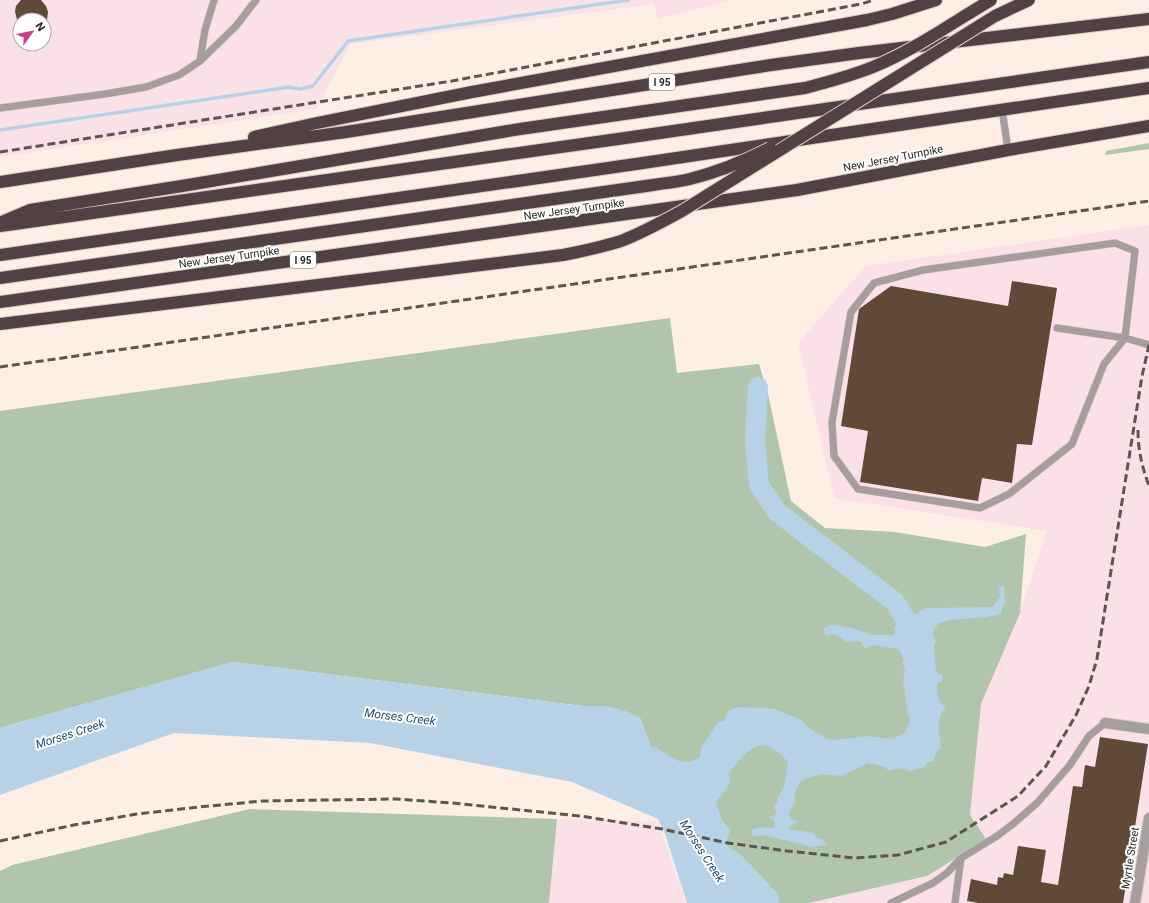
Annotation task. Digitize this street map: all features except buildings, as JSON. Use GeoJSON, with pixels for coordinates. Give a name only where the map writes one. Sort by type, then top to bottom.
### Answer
{"type":"FeatureCollection","features":[{"type":"Feature","properties":{"kind":"highway"},"geometry":{"type":"LineString","coordinates":[[177,155],[317,123],[441,98],[866,20],[892,14],[936,0]]}},
{"type":"Feature","properties":{"kind":"highway"},"geometry":{"type":"LineString","coordinates":[[0,224],[30,210],[520,129],[805,88],[838,79],[873,66],[906,51],[991,0]]}},
{"type":"Feature","properties":{"kind":"highway"},"geometry":{"type":"LineString","coordinates":[[0,324],[555,256],[594,249],[641,232],[682,211],[995,16],[1029,0]]}},
{"type":"Feature","properties":{"kind":"highway","name":"I 95"},"geometry":{"type":"LineString","coordinates":[[0,182],[177,155],[346,132],[800,61],[1149,19]]}},
{"type":"Feature","properties":{"kind":"highway"},"geometry":{"type":"LineString","coordinates":[[0,224],[183,200],[1149,62]]}},
{"type":"Feature","properties":{"kind":"highway"},"geometry":{"type":"LineString","coordinates":[[0,255],[636,164],[1149,88]]}},
{"type":"Feature","properties":{"kind":"highway"},"geometry":{"type":"LineString","coordinates":[[0,278],[689,179],[752,157],[830,118]]}},
{"type":"Feature","properties":{"kind":"highway","name":"New Jersey Turnpike"},"geometry":{"type":"LineString","coordinates":[[0,302],[797,190],[1008,150],[1149,126]]}},
{"type":"Feature","properties":{"kind":"street"},"geometry":{"type":"LineString","coordinates":[[1105,723],[1149,729]]}},
{"type":"Feature","properties":{"kind":"street","name":"Myrtle Street"},"geometry":{"type":"LineString","coordinates":[[1135,903],[1149,818]]}},
{"type":"Feature","properties":{"kind":"lane"},"geometry":{"type":"LineString","coordinates":[[200,61],[205,30],[214,0]]}},
{"type":"Feature","properties":{"kind":"lane"},"geometry":{"type":"LineString","coordinates":[[0,108],[146,87],[179,75],[200,61],[236,26],[256,0]]}},
{"type":"Feature","properties":{"kind":"lane"},"geometry":{"type":"LineString","coordinates":[[1002,109],[1008,150]]}},
{"type":"Feature","properties":{"kind":"lane"},"geometry":{"type":"LineString","coordinates":[[1115,243],[1135,251],[1125,338],[1104,364],[1072,444],[1009,494],[980,508],[858,489],[834,456],[832,422],[851,312],[874,283],[923,270],[1115,243]]}},
{"type":"Feature","properties":{"kind":"lane"},"geometry":{"type":"LineString","coordinates":[[1057,328],[1125,338],[1149,344]]}},
{"type":"Feature","properties":{"kind":"lane"},"geometry":{"type":"LineString","coordinates":[[891,903],[933,883],[947,873],[961,858],[997,836],[1013,824],[1037,803],[1070,765],[1089,736],[1105,723]]}},
{"type":"Feature","properties":{"kind":"lane"},"geometry":{"type":"LineString","coordinates":[[955,903],[961,858]]}},
{"type":"Feature","properties":{"kind":"shaded area"},"geometry":{"type":"Polygon","coordinates":[[[0,0],[731,0],[658,19],[654,4],[351,44],[316,109],[0,157],[0,0]]]}},
{"type":"Feature","properties":{"kind":"shaded area"},"geometry":{"type":"Polygon","coordinates":[[[1149,225],[1149,903],[809,903],[927,876],[970,816],[981,704],[1020,613],[1047,531],[834,498],[798,343],[866,266],[1149,225]]]}},
{"type":"Feature","properties":{"kind":"shaded area"},"geometry":{"type":"Polygon","coordinates":[[[557,819],[658,821],[686,903],[549,903],[557,819]]]}},
{"type":"Feature","properties":{"kind":"green space"},"geometry":{"type":"Polygon","coordinates":[[[1149,143],[1149,149],[1105,155],[1106,151],[1149,143]]]}},
{"type":"Feature","properties":{"kind":"green space"},"geometry":{"type":"Polygon","coordinates":[[[670,318],[677,373],[759,364],[768,394],[791,501],[825,528],[895,532],[985,547],[1026,534],[1020,613],[981,704],[970,815],[986,839],[927,876],[809,903],[779,903],[777,894],[756,871],[739,854],[726,846],[727,837],[730,830],[722,821],[719,814],[651,747],[640,718],[627,712],[605,706],[582,706],[233,662],[0,728],[0,411],[670,318]]]}},
{"type":"Feature","properties":{"kind":"green space"},"geometry":{"type":"Polygon","coordinates":[[[250,809],[557,819],[549,903],[0,903],[0,871],[12,865],[250,809]]]}},
{"type":"Feature","properties":{"kind":"water","name":"Morses Creek"},"geometry":{"type":"Polygon","coordinates":[[[1004,585],[1005,603],[1001,614],[951,620],[939,623],[934,629],[933,636],[936,641],[934,646],[936,672],[942,675],[943,680],[937,684],[937,692],[942,704],[945,705],[945,708],[939,722],[941,749],[938,750],[934,758],[934,762],[929,762],[925,767],[910,771],[901,768],[888,771],[886,767],[868,763],[841,776],[821,774],[807,778],[800,782],[794,795],[796,800],[789,813],[791,819],[799,822],[788,827],[789,829],[813,833],[818,839],[823,839],[826,845],[813,847],[763,835],[752,836],[752,830],[758,828],[775,828],[774,820],[766,816],[774,817],[777,811],[774,807],[777,803],[778,796],[783,790],[788,762],[778,752],[770,747],[762,745],[755,747],[742,757],[728,774],[731,778],[728,787],[716,802],[722,821],[730,830],[727,837],[726,846],[739,854],[756,871],[777,894],[779,903],[687,903],[665,834],[658,819],[572,782],[370,743],[174,733],[0,795],[0,728],[233,662],[582,706],[605,706],[627,712],[640,718],[651,747],[655,747],[672,758],[682,762],[688,762],[700,757],[701,747],[719,721],[724,721],[729,710],[739,707],[775,709],[800,719],[809,728],[827,739],[837,740],[865,736],[893,739],[906,732],[910,720],[903,681],[905,670],[902,662],[904,660],[899,649],[872,645],[865,649],[860,641],[845,642],[843,638],[838,635],[825,635],[823,629],[829,625],[834,625],[856,629],[871,635],[893,635],[895,631],[894,627],[926,608],[992,607],[1000,597],[999,588],[1004,585]]]}},
{"type":"Feature","properties":{"kind":"waterway"},"geometry":{"type":"LineString","coordinates":[[0,130],[289,87],[300,89],[313,86],[348,41],[628,0]]}},
{"type":"Feature","properties":{"kind":"waterway"},"geometry":{"type":"LineString","coordinates":[[758,387],[755,442],[759,485],[777,512],[895,602],[913,632],[915,644]]}},
{"type":"Feature","properties":{"kind":"railway"},"geometry":{"type":"LineString","coordinates":[[0,152],[452,81],[861,4],[874,0]]}},
{"type":"Feature","properties":{"kind":"railway"},"geometry":{"type":"LineString","coordinates":[[0,367],[1149,201]]}},
{"type":"Feature","properties":{"kind":"railway"},"geometry":{"type":"LineString","coordinates":[[0,841],[74,825],[137,814],[199,807],[262,801],[396,799],[580,816],[662,829],[728,843],[855,858],[898,855],[946,842],[1018,796],[1046,766],[1076,715],[1089,686],[1097,659],[1142,376],[1149,345]]}},
{"type":"Feature","properties":{"kind":"railway"},"geometry":{"type":"LineString","coordinates":[[1138,430],[1141,458],[1149,486]]}}]}
